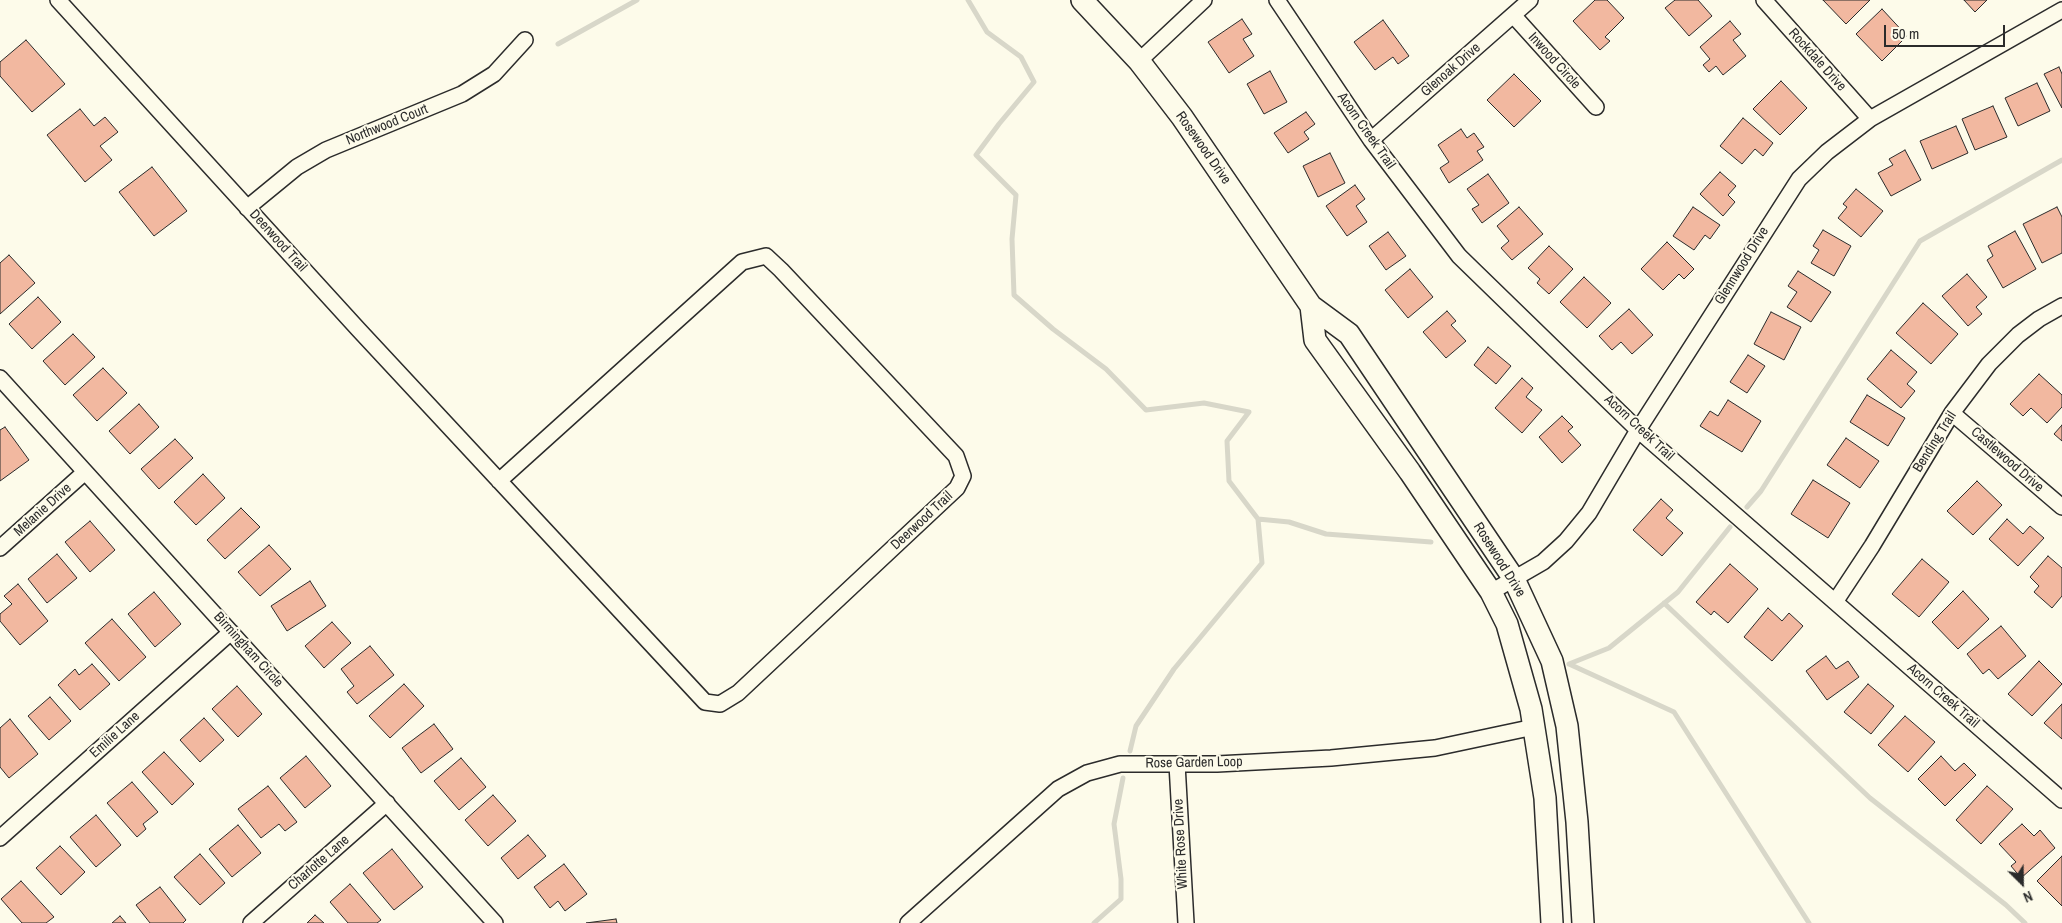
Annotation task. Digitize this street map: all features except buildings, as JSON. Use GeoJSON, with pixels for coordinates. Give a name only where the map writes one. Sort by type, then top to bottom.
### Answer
{"type":"FeatureCollection","features":[{"type":"Feature","properties":{"kind":"main road","name":"Rosewood Drive"},"geometry":{"type":"LineString","coordinates":[[1082,0],[1139,61],[1182,117],[1311,306],[1349,334],[1514,579],[1552,661],[1567,726],[1577,822],[1583,923]]}},
{"type":"Feature","properties":{"kind":"main road","name":"Rosewood Drive"},"geometry":{"type":"LineString","coordinates":[[1311,306],[1315,340],[1410,472],[1491,592],[1507,624],[1531,709],[1545,798],[1552,923]]}},
{"type":"Feature","properties":{"kind":"street","name":"Deerwood Trail"},"geometry":{"type":"LineString","coordinates":[[58,0],[499,481],[704,702],[720,704],[738,694],[950,495],[957,488],[963,476],[956,456],[766,256],[742,262],[499,481]]}},
{"type":"Feature","properties":{"kind":"street"},"geometry":{"type":"LineString","coordinates":[[1139,61],[1204,0]]}},
{"type":"Feature","properties":{"kind":"street","name":"Acorn Creek Trail"},"geometry":{"type":"LineString","coordinates":[[1277,0],[1371,140],[1459,256],[1638,430],[2062,800]]}},
{"type":"Feature","properties":{"kind":"street","name":"Glenoak Drive"},"geometry":{"type":"LineString","coordinates":[[1371,140],[1530,0]]}},
{"type":"Feature","properties":{"kind":"street","name":"Rockdale Drive"},"geometry":{"type":"LineString","coordinates":[[1764,0],[1870,119]]}},
{"type":"Feature","properties":{"kind":"street","name":"Glennwood Drive"},"geometry":{"type":"LineString","coordinates":[[1491,592],[1544,562],[1566,541],[1590,513],[1638,430],[1799,179],[1827,152],[1870,119],[2062,10]]}},
{"type":"Feature","properties":{"kind":"street","name":"Inwood Circle"},"geometry":{"type":"LineString","coordinates":[[1513,15],[1596,107]]}},
{"type":"Feature","properties":{"kind":"street","name":"Northwood Court"},"geometry":{"type":"LineString","coordinates":[[248,208],[297,167],[326,150],[462,94],[494,74],[525,40]]}},
{"type":"Feature","properties":{"kind":"street","name":"Bending Trail"},"geometry":{"type":"LineString","coordinates":[[1835,602],[1872,546],[1952,413],[1989,364],[2018,334],[2062,306]]}},
{"type":"Feature","properties":{"kind":"street","name":"Birmingham Circle"},"geometry":{"type":"LineString","coordinates":[[0,378],[495,923]]}},
{"type":"Feature","properties":{"kind":"street","name":"Castlewood Drive"},"geometry":{"type":"LineString","coordinates":[[1952,413],[2062,508]]}},
{"type":"Feature","properties":{"kind":"street","name":"Melanie Drive"},"geometry":{"type":"LineString","coordinates":[[0,548],[86,472]]}},
{"type":"Feature","properties":{"kind":"street","name":"Emilie Lane"},"geometry":{"type":"LineString","coordinates":[[0,838],[231,632]]}},
{"type":"Feature","properties":{"kind":"street","name":"Rose Garden Loop"},"geometry":{"type":"LineString","coordinates":[[908,923],[1058,789],[1086,773],[1120,764],[1177,764],[1331,758],[1426,749],[1534,727]]}},
{"type":"Feature","properties":{"kind":"street","name":"White Rose Drive"},"geometry":{"type":"LineString","coordinates":[[1177,764],[1186,923]]}},
{"type":"Feature","properties":{"kind":"street","name":"Charlotte Lane"},"geometry":{"type":"LineString","coordinates":[[251,923],[387,803]]}},
{"type":"Feature","properties":{"kind":"waterway"},"geometry":{"type":"LineString","coordinates":[[558,44],[637,0]]}},
{"type":"Feature","properties":{"kind":"waterway"},"geometry":{"type":"LineString","coordinates":[[968,0],[987,32],[1021,57],[1034,82],[976,155],[1016,195],[1012,239],[1014,295],[1053,329],[1106,369],[1146,410],[1204,403],[1249,412],[1227,441],[1229,481],[1258,519],[1289,522],[1326,534],[1431,542]]}},
{"type":"Feature","properties":{"kind":"waterway"},"geometry":{"type":"LineString","coordinates":[[1747,507],[1761,491],[1920,241],[2062,160]]}},
{"type":"Feature","properties":{"kind":"waterway"},"geometry":{"type":"LineString","coordinates":[[1130,751],[1136,726],[1174,669],[1262,563],[1258,519]]}},
{"type":"Feature","properties":{"kind":"waterway"},"geometry":{"type":"LineString","coordinates":[[1569,664],[1609,648],[1678,592],[1730,527]]}},
{"type":"Feature","properties":{"kind":"waterway"},"geometry":{"type":"LineString","coordinates":[[1664,603],[1870,798],[2006,905],[2025,923]]}},
{"type":"Feature","properties":{"kind":"waterway"},"geometry":{"type":"LineString","coordinates":[[1569,664],[1674,712],[1809,923]]}},
{"type":"Feature","properties":{"kind":"waterway"},"geometry":{"type":"LineString","coordinates":[[1094,923],[1121,899],[1121,879],[1114,824],[1123,778]]}}]}
